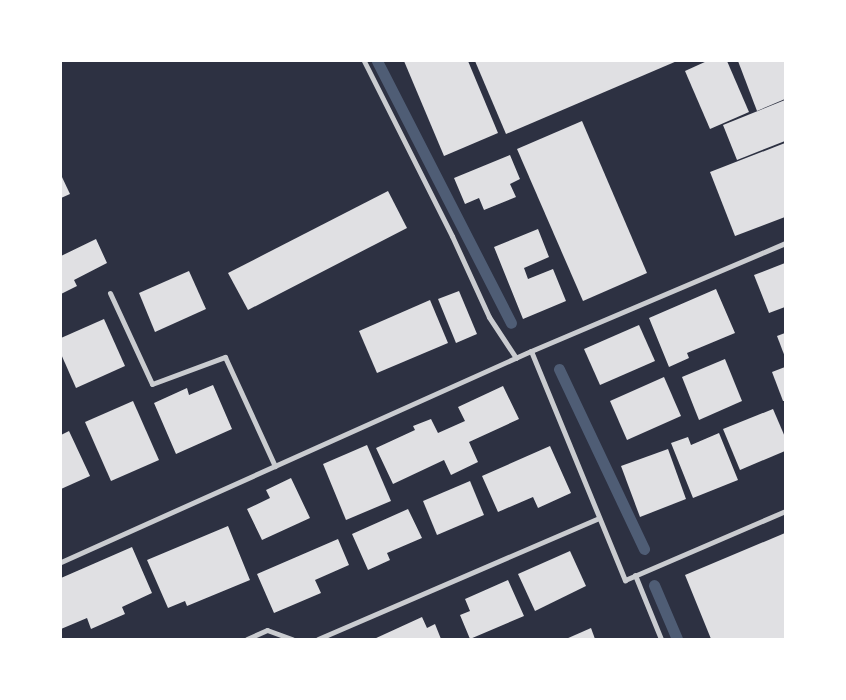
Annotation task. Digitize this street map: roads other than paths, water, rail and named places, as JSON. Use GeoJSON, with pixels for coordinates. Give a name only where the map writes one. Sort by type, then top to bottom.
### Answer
{"type":"FeatureCollection","features":[{"type":"Feature","properties":{"kind":"street"},"geometry":{"type":"LineString","coordinates":[[364,61],[452,236],[489,317],[516,358]]}},
{"type":"Feature","properties":{"kind":"street"},"geometry":{"type":"LineString","coordinates":[[61,562],[531,351],[785,243]]}},
{"type":"Feature","properties":{"kind":"street"},"geometry":{"type":"LineString","coordinates":[[110,293],[152,384],[225,357],[275,466]]}},
{"type":"Feature","properties":{"kind":"street"},"geometry":{"type":"LineString","coordinates":[[531,351],[625,580],[785,511]]}},
{"type":"Feature","properties":{"kind":"street"},"geometry":{"type":"LineString","coordinates":[[318,639],[599,518]]}},
{"type":"Feature","properties":{"kind":"street"},"geometry":{"type":"LineString","coordinates":[[635,575],[661,639]]}},
{"type":"Feature","properties":{"kind":"street"},"geometry":{"type":"LineString","coordinates":[[247,639],[267,630],[292,639]]}},
{"type":"Feature","properties":{"kind":"waterway"},"geometry":{"type":"LineString","coordinates":[[377,61],[511,323]]}},
{"type":"Feature","properties":{"kind":"waterway"},"geometry":{"type":"LineString","coordinates":[[559,369],[644,549]]}},
{"type":"Feature","properties":{"kind":"waterway"},"geometry":{"type":"LineString","coordinates":[[654,585],[677,639]]}}]}
